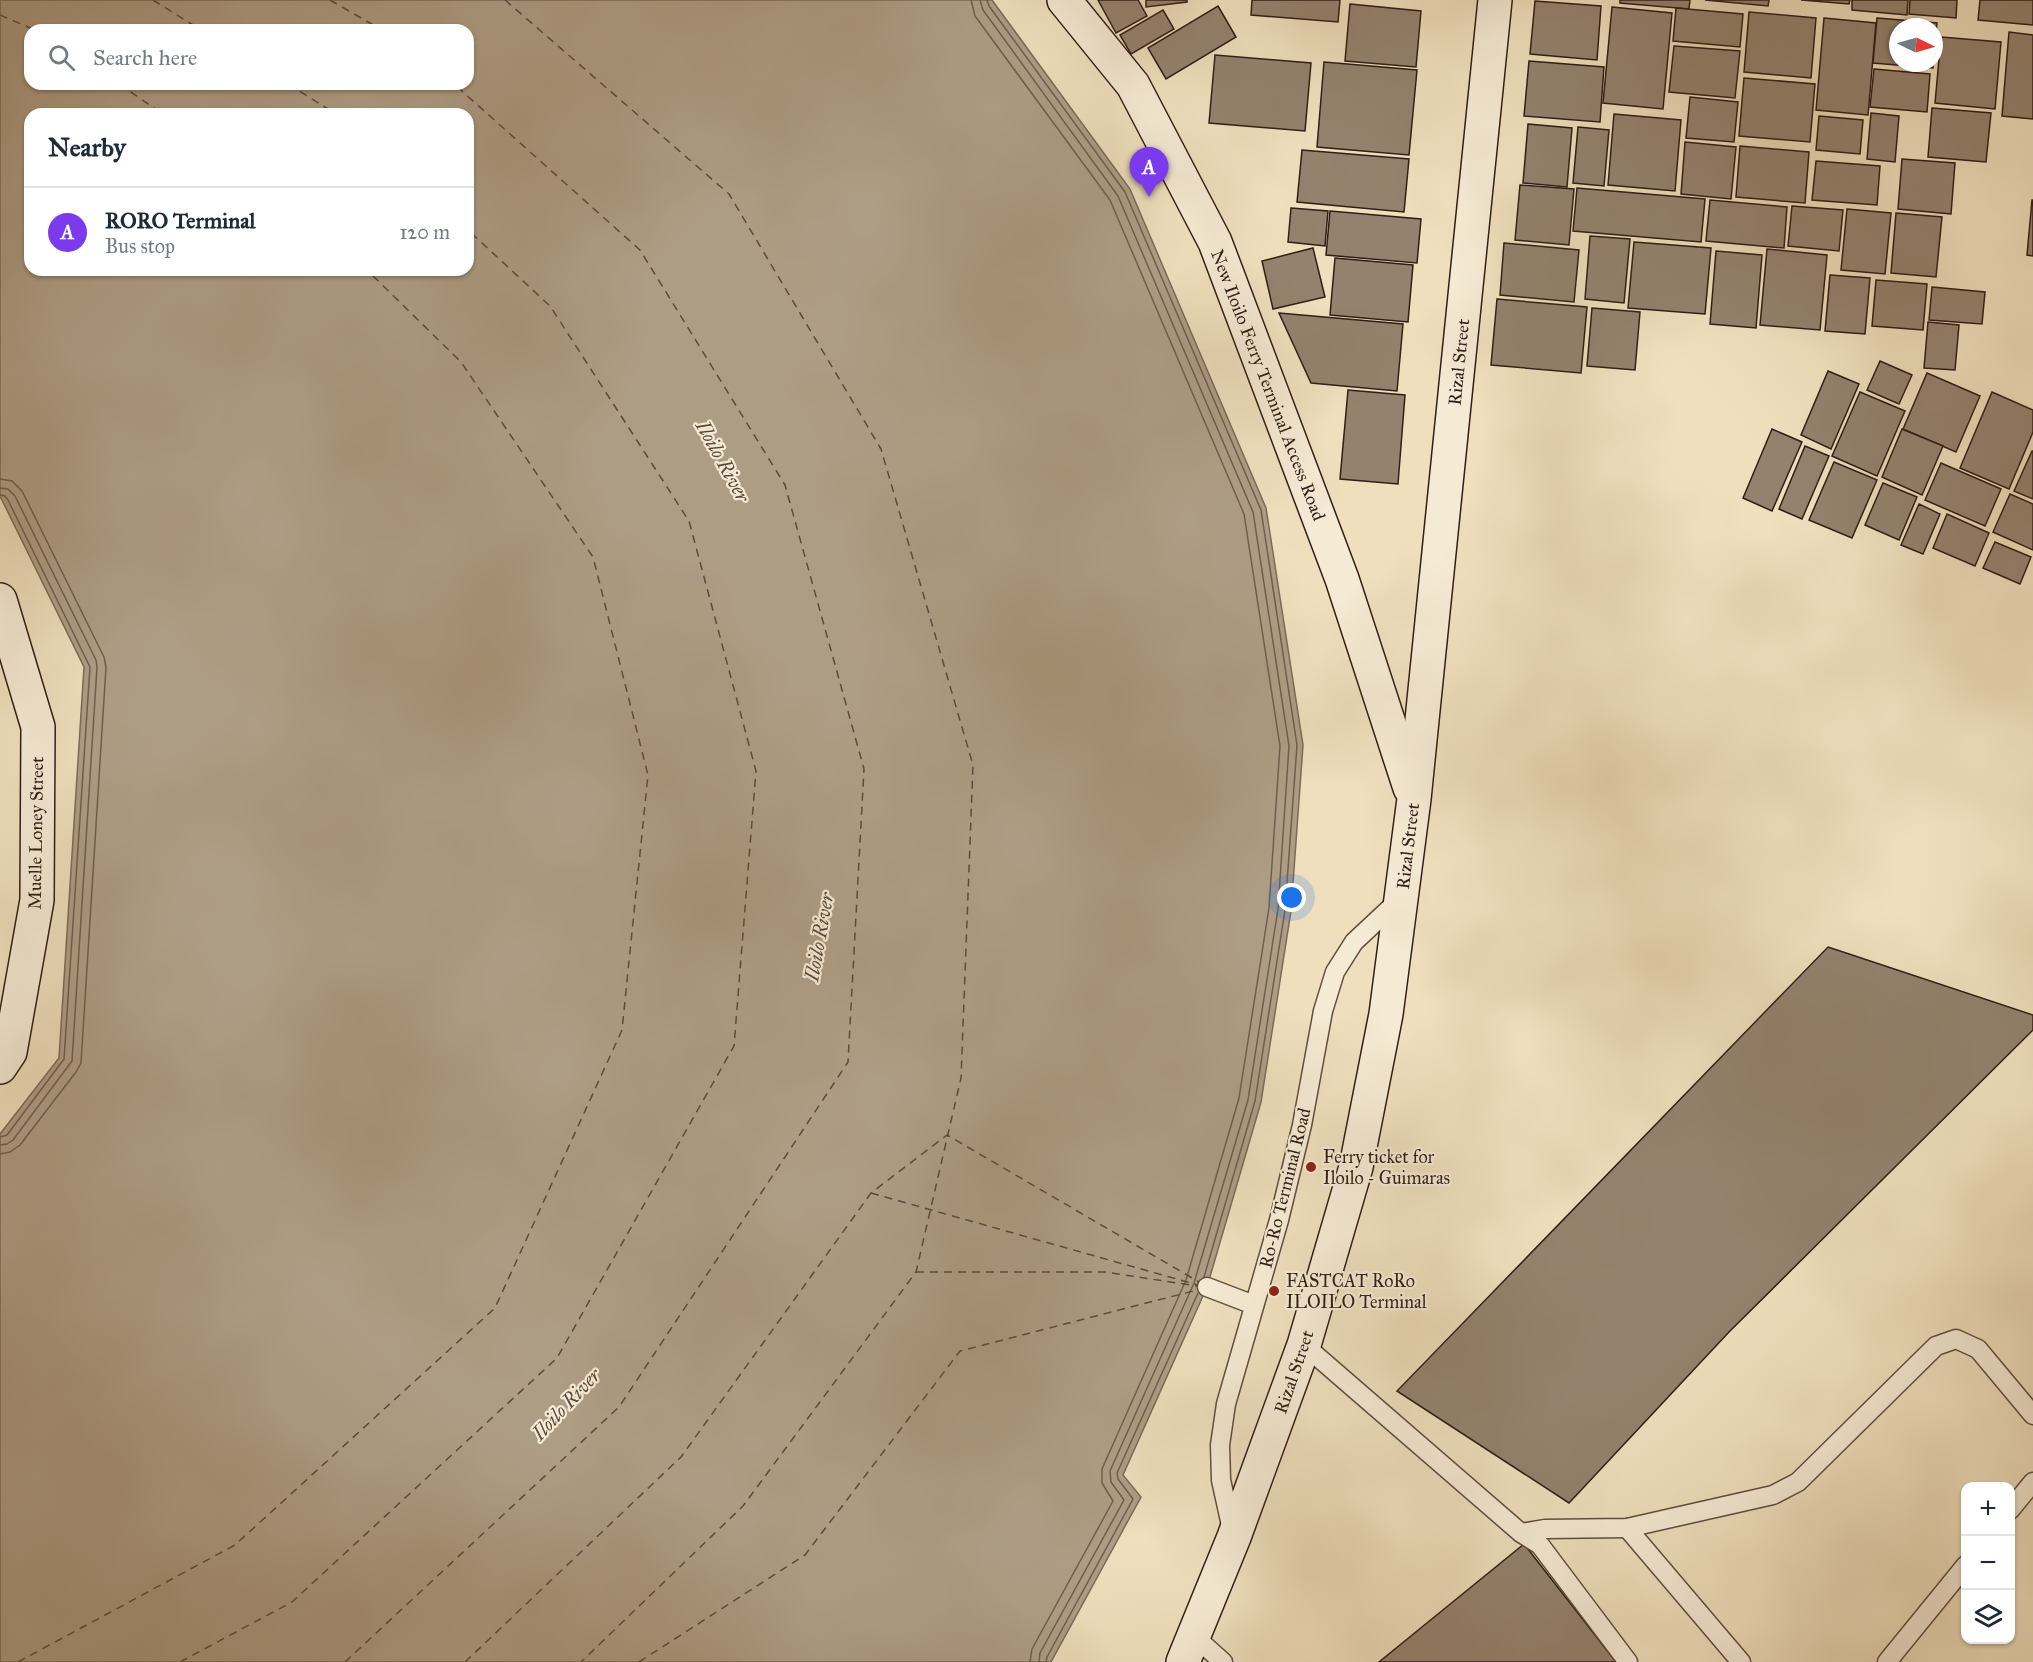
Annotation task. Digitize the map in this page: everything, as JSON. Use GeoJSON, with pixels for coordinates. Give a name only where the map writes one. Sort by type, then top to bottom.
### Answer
{"type":"FeatureCollection","features":[{"type":"Feature","properties":{"kind":"main road","name":"New Iloilo Ferry Terminal Access Road"},"geometry":{"type":"LineString","coordinates":[[1064,0],[1133,86],[1215,242],[1342,579],[1414,799]]}},
{"type":"Feature","properties":{"kind":"main road","name":"Rizal Street"},"geometry":{"type":"LineString","coordinates":[[1189,1649],[1234,1537],[1304,1346],[1356,1167],[1386,1014],[1414,799],[1495,0]]}},
{"type":"Feature","properties":{"kind":"main road","name":"Muelle Loney Street"},"geometry":{"type":"LineString","coordinates":[[0,600],[38,727],[38,738],[37,900],[10,1052],[0,1067]]}},
{"type":"Feature","properties":{"kind":"lane","name":"Ro-Ro Terminal Road"},"geometry":{"type":"LineString","coordinates":[[1234,1537],[1221,1480],[1220,1445],[1226,1404],[1279,1220],[1302,1125],[1323,1011],[1335,972],[1354,942],[1402,898]]}},
{"type":"Feature","properties":{"kind":"lane"},"geometry":{"type":"LineString","coordinates":[[1207,1287],[1254,1305]]}},
{"type":"Feature","properties":{"kind":"lane"},"geometry":{"type":"LineString","coordinates":[[1521,1533],[1545,1528],[1567,1530],[1627,1528],[1773,1495],[1798,1482],[1936,1346],[1956,1339],[1978,1349],[2033,1415]]}},
{"type":"Feature","properties":{"kind":"lane"},"geometry":{"type":"LineString","coordinates":[[1304,1346],[1521,1533],[1540,1545],[1628,1662]]}},
{"type":"Feature","properties":{"kind":"lane"},"geometry":{"type":"LineString","coordinates":[[2015,1504],[2033,1482]]}},
{"type":"Feature","properties":{"kind":"lane"},"geometry":{"type":"LineString","coordinates":[[1627,1528],[1741,1662]]}},
{"type":"Feature","properties":{"kind":"lane"},"geometry":{"type":"LineString","coordinates":[[1887,1662],[1961,1570]]}},
{"type":"Feature","properties":{"kind":"lane"},"geometry":{"type":"LineString","coordinates":[[1189,1649],[1223,1662]]}},
{"type":"Feature","properties":{"kind":"water","name":"Iloilo River"},"geometry":{"type":"Polygon","coordinates":[[[0,0],[992,0],[1130,189],[1266,508],[1303,745],[1291,911],[1261,1102],[1207,1287],[1123,1475],[1141,1497],[1051,1662],[0,1662],[0,1134],[59,1058],[84,667],[0,496],[0,0]]]}},
{"type":"Feature","properties":{"kind":"building"},"geometry":{"type":"Polygon","coordinates":[[[1098,0],[1138,0],[1147,16],[1116,33],[1098,0]]]}},
{"type":"Feature","properties":{"kind":"building"},"geometry":{"type":"Polygon","coordinates":[[[1146,0],[1187,0],[1187,2],[1146,7],[1146,0]]]}},
{"type":"Feature","properties":{"kind":"building"},"geometry":{"type":"Polygon","coordinates":[[[1252,0],[1340,0],[1338,22],[1251,15],[1252,0]]]}},
{"type":"Feature","properties":{"kind":"building"},"geometry":{"type":"Polygon","coordinates":[[[1620,0],[1690,0],[1689,9],[1620,3],[1620,0]]]}},
{"type":"Feature","properties":{"kind":"building"},"geometry":{"type":"Polygon","coordinates":[[[1705,0],[1769,0],[1768,6],[1705,0]]]}},
{"type":"Feature","properties":{"kind":"building"},"geometry":{"type":"Polygon","coordinates":[[[1801,0],[1850,0],[1849,4],[1801,0]]]}},
{"type":"Feature","properties":{"kind":"building"},"geometry":{"type":"Polygon","coordinates":[[[1852,0],[1908,0],[1907,15],[1852,10],[1852,0]]]}},
{"type":"Feature","properties":{"kind":"building"},"geometry":{"type":"Polygon","coordinates":[[[1910,0],[1957,0],[1956,18],[1909,14],[1910,0]]]}},
{"type":"Feature","properties":{"kind":"building"},"geometry":{"type":"Polygon","coordinates":[[[1980,0],[2033,0],[2033,25],[1978,20],[1980,0]]]}},
{"type":"Feature","properties":{"kind":"building"},"geometry":{"type":"Polygon","coordinates":[[[1535,1],[1601,6],[1597,60],[1530,54],[1535,1]]]}},
{"type":"Feature","properties":{"kind":"building"},"geometry":{"type":"Polygon","coordinates":[[[1350,4],[1421,11],[1416,67],[1345,61],[1350,4]]]}},
{"type":"Feature","properties":{"kind":"building"},"geometry":{"type":"Polygon","coordinates":[[[1218,6],[1236,37],[1166,79],[1148,48],[1218,6]]]}},
{"type":"Feature","properties":{"kind":"building"},"geometry":{"type":"Polygon","coordinates":[[[1612,7],[1672,13],[1663,109],[1603,103],[1612,7]]]}},
{"type":"Feature","properties":{"kind":"building"},"geometry":{"type":"Polygon","coordinates":[[[1676,8],[1743,14],[1740,47],[1673,41],[1676,8]]]}},
{"type":"Feature","properties":{"kind":"building"},"geometry":{"type":"Polygon","coordinates":[[[1163,10],[1174,29],[1131,54],[1120,35],[1163,10]]]}},
{"type":"Feature","properties":{"kind":"building"},"geometry":{"type":"Polygon","coordinates":[[[1749,12],[1816,18],[1811,78],[1744,72],[1749,12]]]}},
{"type":"Feature","properties":{"kind":"building"},"geometry":{"type":"Polygon","coordinates":[[[1824,18],[1876,23],[1868,115],[1816,110],[1824,18]]]}},
{"type":"Feature","properties":{"kind":"building"},"geometry":{"type":"Polygon","coordinates":[[[1877,18],[1889,19],[1889,64],[1873,63],[1877,18]]]}},
{"type":"Feature","properties":{"kind":"building"},"geometry":{"type":"Polygon","coordinates":[[[2009,32],[2033,35],[2033,119],[2002,116],[2009,32]]]}},
{"type":"Feature","properties":{"kind":"building"},"geometry":{"type":"Polygon","coordinates":[[[1943,37],[2001,42],[1995,109],[1935,103],[1938,72],[1943,72],[1943,37]]]}},
{"type":"Feature","properties":{"kind":"building"},"geometry":{"type":"Polygon","coordinates":[[[1674,46],[1740,51],[1735,98],[1669,92],[1674,46]]]}},
{"type":"Feature","properties":{"kind":"building"},"geometry":{"type":"Polygon","coordinates":[[[1215,55],[1311,63],[1305,131],[1209,123],[1215,55]]]}},
{"type":"Feature","properties":{"kind":"building"},"geometry":{"type":"Polygon","coordinates":[[[1529,61],[1604,67],[1600,122],[1524,116],[1529,61]]]}},
{"type":"Feature","properties":{"kind":"building"},"geometry":{"type":"Polygon","coordinates":[[[1324,62],[1417,70],[1409,155],[1317,147],[1324,62]]]}},
{"type":"Feature","properties":{"kind":"building"},"geometry":{"type":"Polygon","coordinates":[[[1874,69],[1930,74],[1927,112],[1870,107],[1874,69]]]}},
{"type":"Feature","properties":{"kind":"building"},"geometry":{"type":"Polygon","coordinates":[[[1744,78],[1815,84],[1810,142],[1739,136],[1744,78]]]}},
{"type":"Feature","properties":{"kind":"building"},"geometry":{"type":"Polygon","coordinates":[[[1690,97],[1738,102],[1734,142],[1686,138],[1690,97]]]}},
{"type":"Feature","properties":{"kind":"building"},"geometry":{"type":"Polygon","coordinates":[[[1932,108],[1991,113],[1986,162],[1928,157],[1932,108]]]}},
{"type":"Feature","properties":{"kind":"building"},"geometry":{"type":"Polygon","coordinates":[[[1871,113],[1899,116],[1895,162],[1867,159],[1871,113]]]}},
{"type":"Feature","properties":{"kind":"building"},"geometry":{"type":"Polygon","coordinates":[[[1614,114],[1681,120],[1675,191],[1608,185],[1614,114]]]}},
{"type":"Feature","properties":{"kind":"building"},"geometry":{"type":"Polygon","coordinates":[[[1819,116],[1863,120],[1860,154],[1816,150],[1819,116]]]}},
{"type":"Feature","properties":{"kind":"building"},"geometry":{"type":"Polygon","coordinates":[[[1528,124],[1572,128],[1567,187],[1523,183],[1528,124]]]}},
{"type":"Feature","properties":{"kind":"building"},"geometry":{"type":"Polygon","coordinates":[[[1578,127],[1609,130],[1604,186],[1573,183],[1578,127]]]}},
{"type":"Feature","properties":{"kind":"building"},"geometry":{"type":"Polygon","coordinates":[[[1685,142],[1736,147],[1731,199],[1681,194],[1685,142]]]}},
{"type":"Feature","properties":{"kind":"building"},"geometry":{"type":"Polygon","coordinates":[[[1740,146],[1809,152],[1805,203],[1736,197],[1740,146]]]}},
{"type":"Feature","properties":{"kind":"building"},"geometry":{"type":"Polygon","coordinates":[[[1302,150],[1409,159],[1404,212],[1297,202],[1302,150]]]}},
{"type":"Feature","properties":{"kind":"building"},"geometry":{"type":"Polygon","coordinates":[[[1902,159],[1955,163],[1951,214],[1898,209],[1902,159]]]}},
{"type":"Feature","properties":{"kind":"building"},"geometry":{"type":"Polygon","coordinates":[[[1816,161],[1880,166],[1877,205],[1812,200],[1816,161]]]}},
{"type":"Feature","properties":{"kind":"building"},"geometry":{"type":"Polygon","coordinates":[[[1520,185],[1574,189],[1569,245],[1515,240],[1520,185]]]}},
{"type":"Feature","properties":{"kind":"building"},"geometry":{"type":"Polygon","coordinates":[[[1577,188],[1705,199],[1701,242],[1573,231],[1577,188]]]}},
{"type":"Feature","properties":{"kind":"building"},"geometry":{"type":"Polygon","coordinates":[[[1710,200],[1787,207],[1784,248],[1706,241],[1710,200]]]}},
{"type":"Feature","properties":{"kind":"building"},"geometry":{"type":"Polygon","coordinates":[[[2033,200],[2033,256],[2027,255],[2033,200]]]}},
{"type":"Feature","properties":{"kind":"building"},"geometry":{"type":"Polygon","coordinates":[[[1792,206],[1843,210],[1839,251],[1788,246],[1792,206]]]}},
{"type":"Feature","properties":{"kind":"building"},"geometry":{"type":"Polygon","coordinates":[[[1291,208],[1328,211],[1325,246],[1288,242],[1291,208]]]}},
{"type":"Feature","properties":{"kind":"building"},"geometry":{"type":"Polygon","coordinates":[[[1847,209],[1891,213],[1885,274],[1841,270],[1847,209]]]}},
{"type":"Feature","properties":{"kind":"building"},"geometry":{"type":"Polygon","coordinates":[[[1330,211],[1421,219],[1417,263],[1326,255],[1330,211]]]}},
{"type":"Feature","properties":{"kind":"building"},"geometry":{"type":"Polygon","coordinates":[[[1896,213],[1942,217],[1936,277],[1891,273],[1896,213]]]}},
{"type":"Feature","properties":{"kind":"building"},"geometry":{"type":"Polygon","coordinates":[[[1590,236],[1630,239],[1624,303],[1585,299],[1590,236]]]}},
{"type":"Feature","properties":{"kind":"building"},"geometry":{"type":"Polygon","coordinates":[[[1634,242],[1711,248],[1705,314],[1628,308],[1634,242]]]}},
{"type":"Feature","properties":{"kind":"building"},"geometry":{"type":"Polygon","coordinates":[[[1504,243],[1579,250],[1574,302],[1500,295],[1504,243]]]}},
{"type":"Feature","properties":{"kind":"building"},"geometry":{"type":"Polygon","coordinates":[[[1313,248],[1325,297],[1273,309],[1262,261],[1313,248]]]}},
{"type":"Feature","properties":{"kind":"building"},"geometry":{"type":"Polygon","coordinates":[[[1767,249],[1827,255],[1820,330],[1760,325],[1767,249]]]}},
{"type":"Feature","properties":{"kind":"building"},"geometry":{"type":"Polygon","coordinates":[[[1716,251],[1762,255],[1756,328],[1710,324],[1716,251]]]}},
{"type":"Feature","properties":{"kind":"building"},"geometry":{"type":"Polygon","coordinates":[[[1335,258],[1413,265],[1408,322],[1330,315],[1335,258]]]}},
{"type":"Feature","properties":{"kind":"building"},"geometry":{"type":"Polygon","coordinates":[[[1830,275],[1870,278],[1865,334],[1825,331],[1830,275]]]}},
{"type":"Feature","properties":{"kind":"building"},"geometry":{"type":"Polygon","coordinates":[[[1876,280],[1927,284],[1923,330],[1872,326],[1876,280]]]}},
{"type":"Feature","properties":{"kind":"building"},"geometry":{"type":"Polygon","coordinates":[[[1932,287],[1985,292],[1982,324],[1929,320],[1932,287]]]}},
{"type":"Feature","properties":{"kind":"building"},"geometry":{"type":"Polygon","coordinates":[[[1497,299],[1587,307],[1581,373],[1491,365],[1497,299]]]}},
{"type":"Feature","properties":{"kind":"building"},"geometry":{"type":"Polygon","coordinates":[[[1592,308],[1640,312],[1635,370],[1587,366],[1592,308]]]}},
{"type":"Feature","properties":{"kind":"building"},"geometry":{"type":"Polygon","coordinates":[[[1279,313],[1403,324],[1397,391],[1311,383],[1279,313]]]}},
{"type":"Feature","properties":{"kind":"building"},"geometry":{"type":"Polygon","coordinates":[[[1928,322],[1959,325],[1955,370],[1924,368],[1928,322]]]}},
{"type":"Feature","properties":{"kind":"building"},"geometry":{"type":"Polygon","coordinates":[[[1880,361],[1912,375],[1899,404],[1867,390],[1880,361]]]}},
{"type":"Feature","properties":{"kind":"building"},"geometry":{"type":"Polygon","coordinates":[[[1828,371],[1859,384],[1831,449],[1801,435],[1828,371]]]}},
{"type":"Feature","properties":{"kind":"building"},"geometry":{"type":"Polygon","coordinates":[[[1927,373],[1980,396],[1956,452],[1903,429],[1927,373]]]}},
{"type":"Feature","properties":{"kind":"building"},"geometry":{"type":"Polygon","coordinates":[[[1348,390],[1405,395],[1398,484],[1340,479],[1348,390]]]}},
{"type":"Feature","properties":{"kind":"building"},"geometry":{"type":"Polygon","coordinates":[[[1860,392],[1905,411],[1877,476],[1832,456],[1860,392]]]}},
{"type":"Feature","properties":{"kind":"building"},"geometry":{"type":"Polygon","coordinates":[[[1992,392],[2033,410],[2033,432],[2009,489],[1960,468],[1992,392]]]}},
{"type":"Feature","properties":{"kind":"building"},"geometry":{"type":"Polygon","coordinates":[[[1772,429],[1802,442],[1772,511],[1743,498],[1772,429]]]}},
{"type":"Feature","properties":{"kind":"building"},"geometry":{"type":"Polygon","coordinates":[[[1902,429],[1943,446],[1922,495],[1882,477],[1902,429]]]}},
{"type":"Feature","properties":{"kind":"building"},"geometry":{"type":"Polygon","coordinates":[[[1805,446],[1829,456],[1802,519],[1779,509],[1805,446]]]}},
{"type":"Feature","properties":{"kind":"building"},"geometry":{"type":"Polygon","coordinates":[[[2033,451],[2033,499],[2014,491],[2033,451]]]}},
{"type":"Feature","properties":{"kind":"building"},"geometry":{"type":"Polygon","coordinates":[[[1834,462],[1877,480],[1852,538],[1809,520],[1834,462]]]}},
{"type":"Feature","properties":{"kind":"building"},"geometry":{"type":"Polygon","coordinates":[[[1941,463],[2001,489],[1985,526],[1925,500],[1941,463]]]}},
{"type":"Feature","properties":{"kind":"building"},"geometry":{"type":"Polygon","coordinates":[[[1883,483],[1917,497],[1899,540],[1865,525],[1883,483]]]}},
{"type":"Feature","properties":{"kind":"building"},"geometry":{"type":"Polygon","coordinates":[[[2010,494],[2033,504],[2033,550],[1993,532],[2010,494]]]}},
{"type":"Feature","properties":{"kind":"building"},"geometry":{"type":"Polygon","coordinates":[[[1919,504],[1940,514],[1923,554],[1901,545],[1919,504]]]}},
{"type":"Feature","properties":{"kind":"building"},"geometry":{"type":"Polygon","coordinates":[[[1947,514],[1989,533],[1975,566],[1933,548],[1947,514]]]}},
{"type":"Feature","properties":{"kind":"building"},"geometry":{"type":"Polygon","coordinates":[[[1995,542],[2031,557],[2020,584],[1983,568],[1995,542]]]}},
{"type":"Feature","properties":{"kind":"building"},"geometry":{"type":"Polygon","coordinates":[[[1828,947],[2033,1015],[2033,1030],[1729,1332],[1569,1503],[1397,1391],[1828,947]]]}},
{"type":"Feature","properties":{"kind":"building"},"geometry":{"type":"Polygon","coordinates":[[[1524,1544],[1616,1662],[1379,1662],[1524,1544]]]}},
{"type":"Feature","properties":{"kind":"ferry route"},"geometry":{"type":"LineString","coordinates":[[153,0],[191,24]]}},
{"type":"Feature","properties":{"kind":"ferry route"},"geometry":{"type":"LineString","coordinates":[[330,0],[372,24]]}},
{"type":"Feature","properties":{"kind":"ferry route"},"geometry":{"type":"LineString","coordinates":[[505,0],[729,194],[881,449],[973,765],[961,1078],[916,1272],[743,1506],[581,1662]]}},
{"type":"Feature","properties":{"kind":"ferry route"},"geometry":{"type":"LineString","coordinates":[[0,15],[24,25]]}},
{"type":"Feature","properties":{"kind":"ferry route"},"geometry":{"type":"LineString","coordinates":[[128,90],[154,108]]}},
{"type":"Feature","properties":{"kind":"ferry route"},"geometry":{"type":"LineString","coordinates":[[298,90],[326,108]]}},
{"type":"Feature","properties":{"kind":"ferry route"},"geometry":{"type":"LineString","coordinates":[[345,1662],[619,1407],[848,1062],[864,769],[785,485],[640,250],[461,90]]}},
{"type":"Feature","properties":{"kind":"ferry route"},"geometry":{"type":"LineString","coordinates":[[180,1662],[292,1602],[557,1358],[734,1046],[756,771],[689,521],[550,306],[474,236]]}},
{"type":"Feature","properties":{"kind":"ferry route"},"geometry":{"type":"LineString","coordinates":[[18,1662],[235,1545],[495,1308],[622,1030],[648,775],[593,557],[461,362],[373,276]]}},
{"type":"Feature","properties":{"kind":"ferry route"},"geometry":{"type":"LineString","coordinates":[[465,1662],[681,1457],[871,1193],[947,1135],[1199,1282]]}},
{"type":"Feature","properties":{"kind":"ferry route"},"geometry":{"type":"LineString","coordinates":[[871,1193],[1198,1285]]}},
{"type":"Feature","properties":{"kind":"ferry route"},"geometry":{"type":"LineString","coordinates":[[916,1272],[1105,1272],[1197,1286]]}},
{"type":"Feature","properties":{"kind":"ferry route"},"geometry":{"type":"LineString","coordinates":[[639,1662],[805,1555],[960,1351],[1201,1289]]}},
{"type":"Feature","properties":{"kind":"place","name":"RORO Terminal"},"geometry":{"type":"Point","coordinates":[1149,197]}},
{"type":"Feature","properties":{"kind":"place","name":"Ferry ticket for Iloilo - Guimaras"},"geometry":{"type":"Point","coordinates":[1311,1167]}},
{"type":"Feature","properties":{"kind":"place","name":"FASTCAT RoRo ILOILO Terminal"},"geometry":{"type":"Point","coordinates":[1274,1291]}}]}
